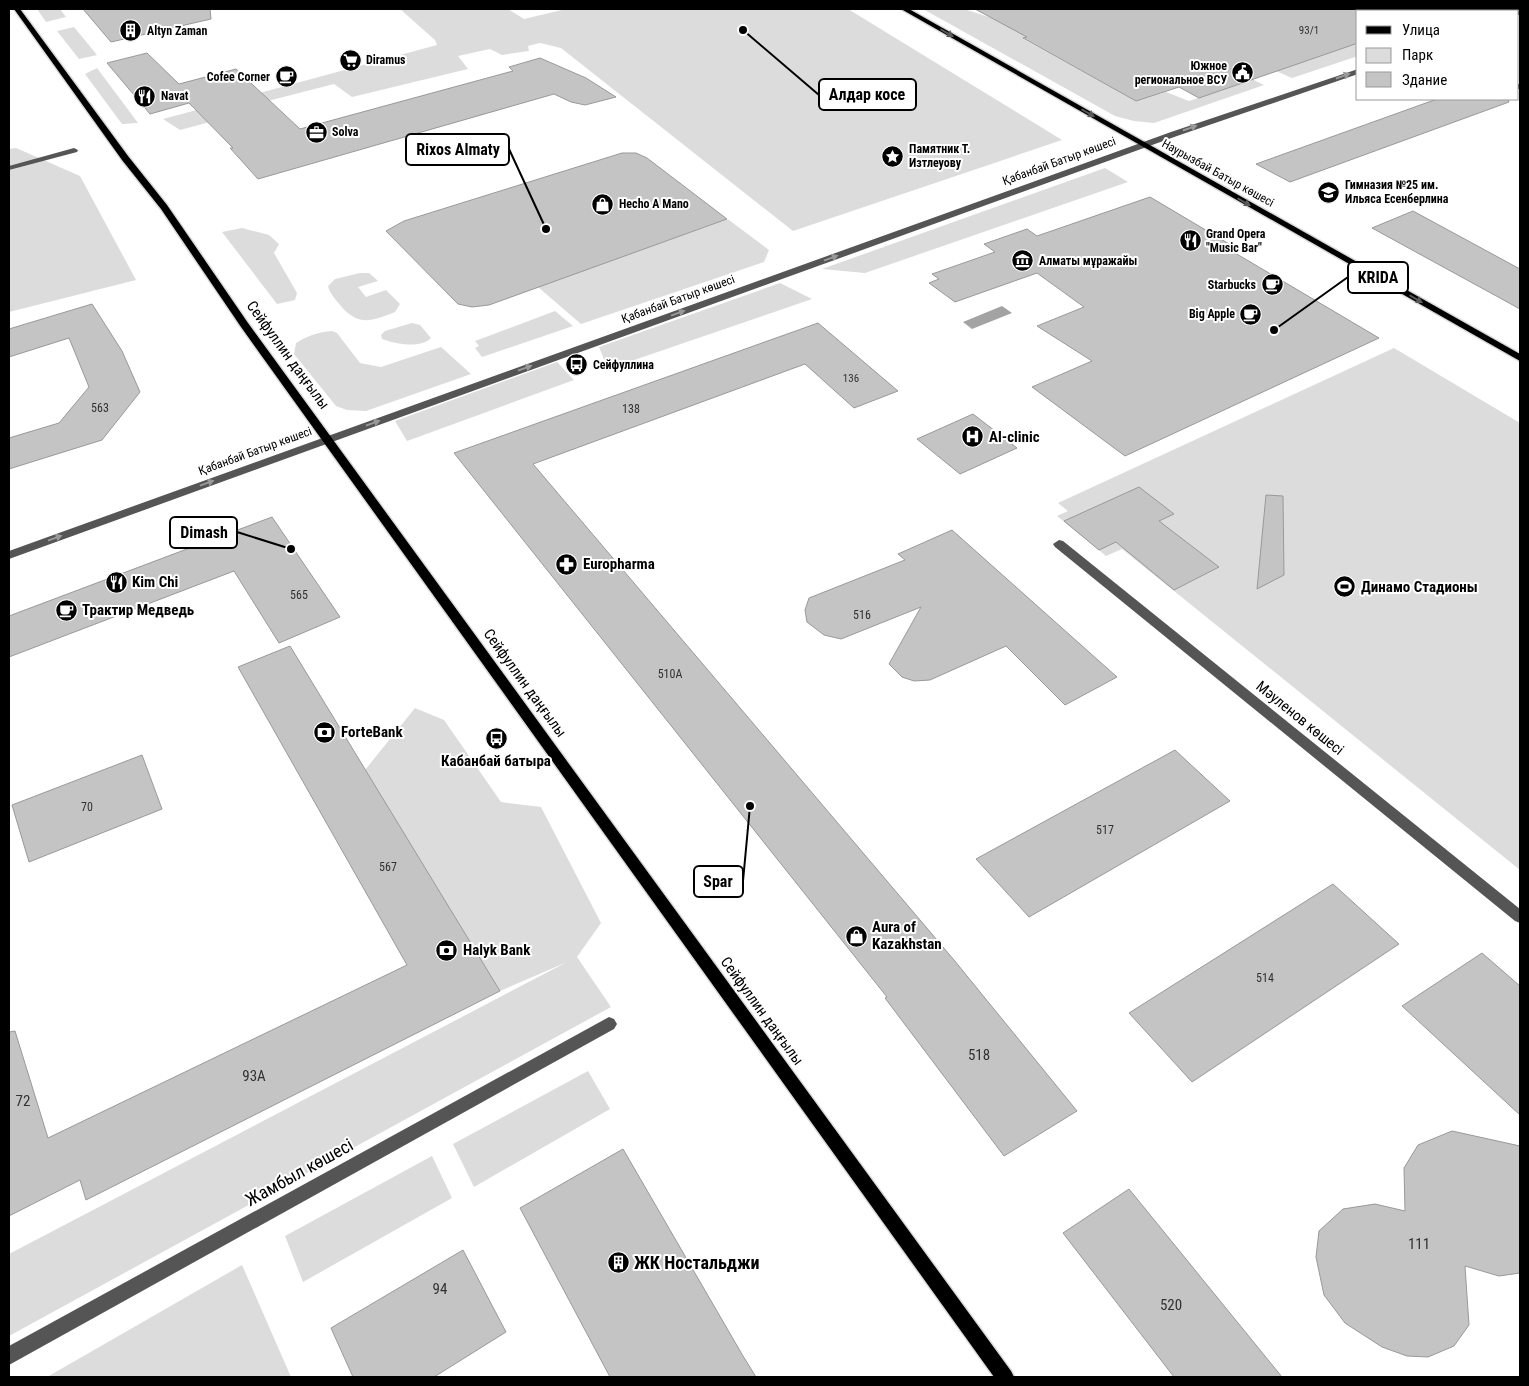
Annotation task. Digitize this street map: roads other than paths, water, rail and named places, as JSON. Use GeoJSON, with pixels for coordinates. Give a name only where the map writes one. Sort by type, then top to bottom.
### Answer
{"type":"FeatureCollection","features":[{"type":"Feature","properties":{"kind":"main road","name":"Сейфуллин даңғылы"},"geometry":{"type":"LineString","coordinates":[[17,9],[125,158],[164,207],[244,325],[1005,1377]]}},
{"type":"Feature","properties":{"kind":"main road","name":"Наурызбай Батыр көшесі"},"geometry":{"type":"LineString","coordinates":[[904,9],[1520,358]]}},
{"type":"Feature","properties":{"kind":"street","name":"Қабанбай Батыр көшесі"},"geometry":{"type":"LineString","coordinates":[[9,555],[1144,145],[1356,72]]}},
{"type":"Feature","properties":{"kind":"street"},"geometry":{"type":"LineString","coordinates":[[9,168],[74,150]]}},
{"type":"Feature","properties":{"kind":"street","name":"Мәуленов көшесі"},"geometry":{"type":"LineString","coordinates":[[1059,544],[1520,918]]}},
{"type":"Feature","properties":{"kind":"street","name":"Жамбыл көшесі"},"geometry":{"type":"LineString","coordinates":[[9,1356],[609,1024]]}},
{"type":"Feature","properties":{"kind":"place","name":"Алдар косе"},"geometry":{"type":"Point","coordinates":[743,30]}},
{"type":"Feature","properties":{"kind":"place","name":"Altyn Zaman"},"geometry":{"type":"Point","coordinates":[131,31]}},
{"type":"Feature","properties":{"kind":"place","name":"Diramus"},"geometry":{"type":"Point","coordinates":[350,60]}},
{"type":"Feature","properties":{"kind":"place","name":"Южное региональное ВСУ"},"geometry":{"type":"Point","coordinates":[1243,73]}},
{"type":"Feature","properties":{"kind":"place","name":"Cofee Corner"},"geometry":{"type":"Point","coordinates":[286,77]}},
{"type":"Feature","properties":{"kind":"place","name":"Navat"},"geometry":{"type":"Point","coordinates":[145,96]}},
{"type":"Feature","properties":{"kind":"place","name":"Solva"},"geometry":{"type":"Point","coordinates":[316,132]}},
{"type":"Feature","properties":{"kind":"place","name":"Памятник Т. Изтлеуову"},"geometry":{"type":"Point","coordinates":[893,156]}},
{"type":"Feature","properties":{"kind":"place","name":"Гимназия №25 им. Ильяса Есенберлина"},"geometry":{"type":"Point","coordinates":[1329,192]}},
{"type":"Feature","properties":{"kind":"place","name":"Hecho A Mano"},"geometry":{"type":"Point","coordinates":[603,204]}},
{"type":"Feature","properties":{"kind":"place","name":"Rixos Almaty"},"geometry":{"type":"Point","coordinates":[546,229]}},
{"type":"Feature","properties":{"kind":"place","name":"Grand Opera \"Music Bar\""},"geometry":{"type":"Point","coordinates":[1190,241]}},
{"type":"Feature","properties":{"kind":"place","name":"Алматы мұражайы"},"geometry":{"type":"Point","coordinates":[1023,261]}},
{"type":"Feature","properties":{"kind":"place","name":"Starbucks"},"geometry":{"type":"Point","coordinates":[1272,285]}},
{"type":"Feature","properties":{"kind":"place","name":"Big Apple"},"geometry":{"type":"Point","coordinates":[1251,314]}},
{"type":"Feature","properties":{"kind":"place","name":"KRIDA"},"geometry":{"type":"Point","coordinates":[1274,330]}},
{"type":"Feature","properties":{"kind":"place","name":"Сейфуллина"},"geometry":{"type":"Point","coordinates":[577,365]}},
{"type":"Feature","properties":{"kind":"place","name":"Al-clinic"},"geometry":{"type":"Point","coordinates":[973,437]}},
{"type":"Feature","properties":{"kind":"place","name":"Dimash"},"geometry":{"type":"Point","coordinates":[291,549]}},
{"type":"Feature","properties":{"kind":"place","name":"Europharma"},"geometry":{"type":"Point","coordinates":[567,564]}},
{"type":"Feature","properties":{"kind":"place","name":"Kim Chi"},"geometry":{"type":"Point","coordinates":[116,582]}},
{"type":"Feature","properties":{"kind":"place","name":"Динамо Стадионы"},"geometry":{"type":"Point","coordinates":[1345,587]}},
{"type":"Feature","properties":{"kind":"place","name":"Трактир Медведь"},"geometry":{"type":"Point","coordinates":[66,610]}},
{"type":"Feature","properties":{"kind":"place","name":"ForteBank"},"geometry":{"type":"Point","coordinates":[325,732]}},
{"type":"Feature","properties":{"kind":"place","name":"Кабанбай батыра"},"geometry":{"type":"Point","coordinates":[496,738]}},
{"type":"Feature","properties":{"kind":"place","name":"Spar"},"geometry":{"type":"Point","coordinates":[750,806]}},
{"type":"Feature","properties":{"kind":"place","name":"Aura of Kazakhstan"},"geometry":{"type":"Point","coordinates":[856,936]}},
{"type":"Feature","properties":{"kind":"place","name":"Halyk Bank"},"geometry":{"type":"Point","coordinates":[447,950]}},
{"type":"Feature","properties":{"kind":"place","name":"ЖК Ностальджи"},"geometry":{"type":"Point","coordinates":[618,1262]}}]}
